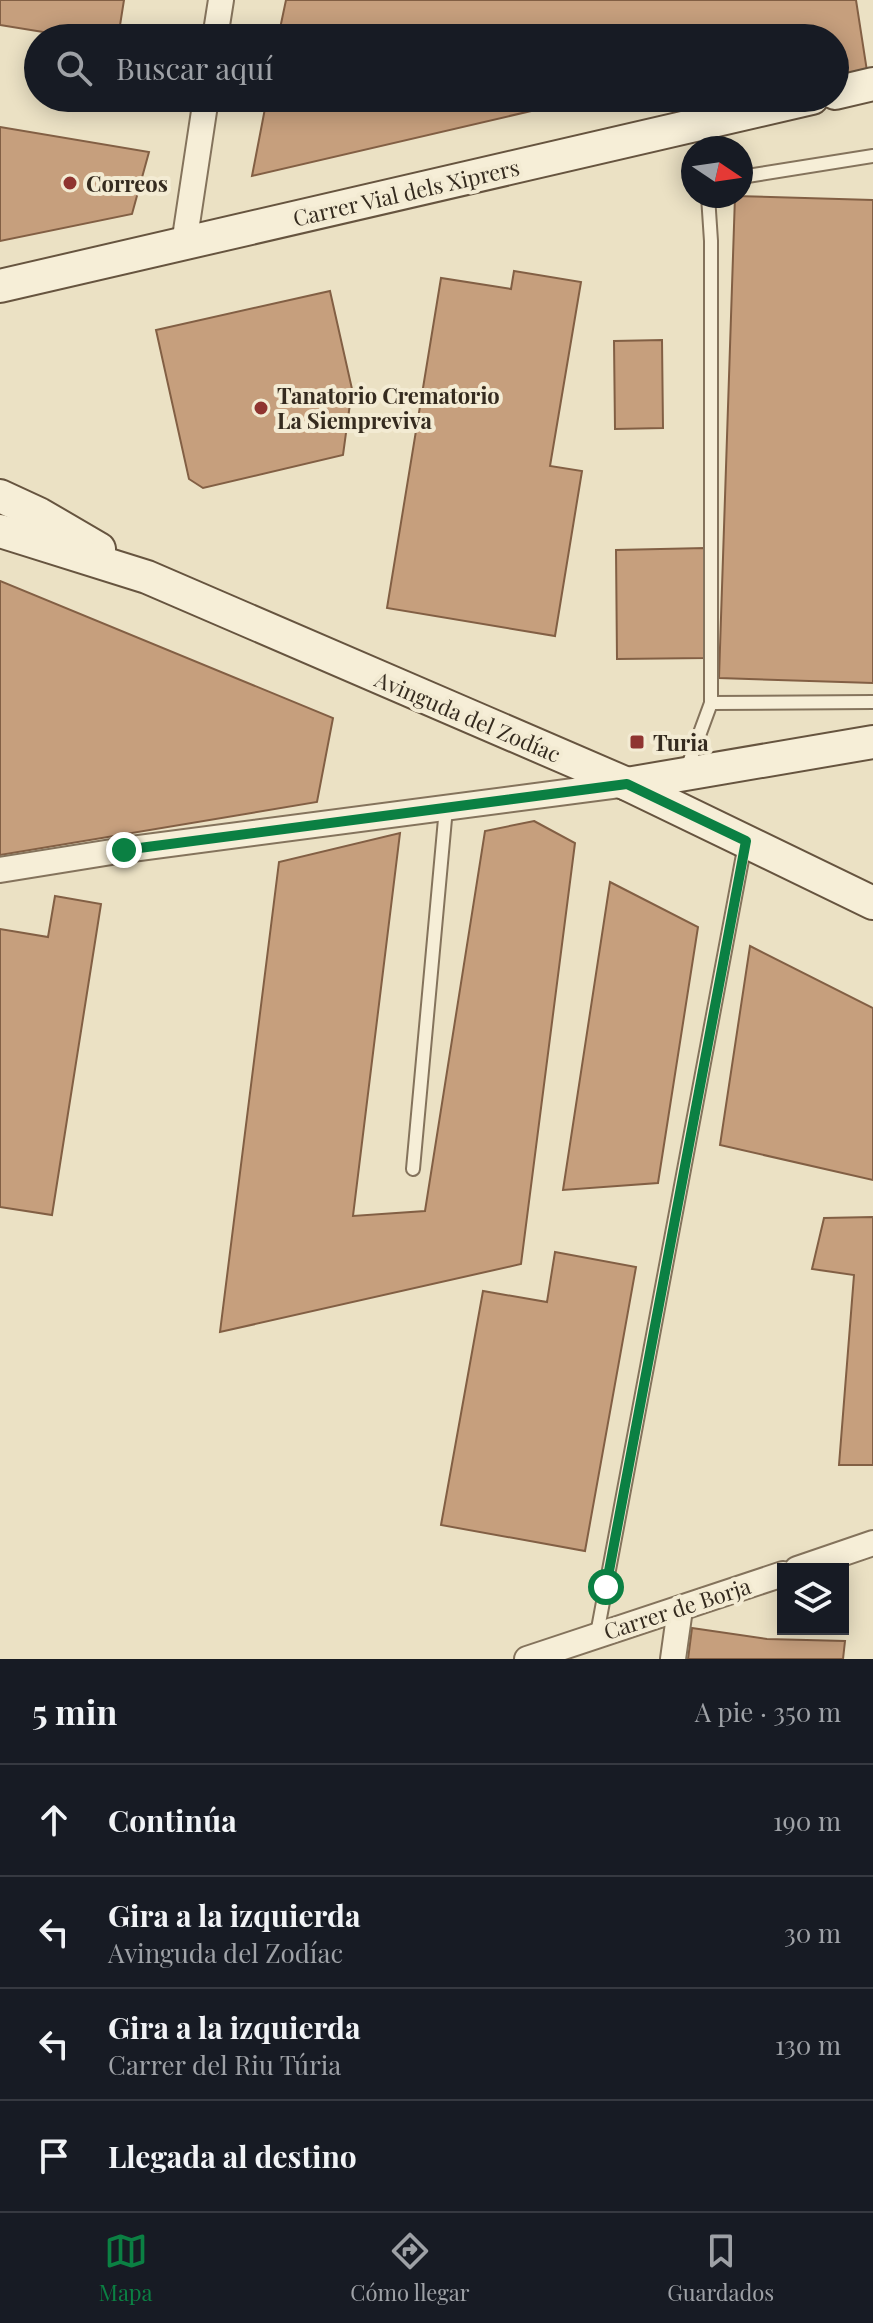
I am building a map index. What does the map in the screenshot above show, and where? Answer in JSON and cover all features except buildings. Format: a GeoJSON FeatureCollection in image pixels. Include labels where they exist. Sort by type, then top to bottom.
{"type":"FeatureCollection","features":[{"type":"Feature","properties":{"kind":"street"},"geometry":{"type":"LineString","coordinates":[[217,24],[221,0]]}},
{"type":"Feature","properties":{"kind":"street"},"geometry":{"type":"LineString","coordinates":[[849,90],[873,84]]}},
{"type":"Feature","properties":{"kind":"street"},"geometry":{"type":"LineString","coordinates":[[184,244],[204,112]]}},
{"type":"Feature","properties":{"kind":"street","name":"Carrer Vial dels Xiprers"},"geometry":{"type":"LineString","coordinates":[[0,286],[184,244],[706,135],[772,112]]}},
{"type":"Feature","properties":{"kind":"street","name":"Avinguda del Zodíac"},"geometry":{"type":"LineString","coordinates":[[0,496],[39,514],[147,577]]}},
{"type":"Feature","properties":{"kind":"street","name":"Avinguda del Zodíac"},"geometry":{"type":"LineString","coordinates":[[0,531],[147,577],[627,784],[873,903]]}},
{"type":"Feature","properties":{"kind":"street"},"geometry":{"type":"LineString","coordinates":[[0,870],[124,850],[627,784],[873,742]]}},
{"type":"Feature","properties":{"kind":"street"},"geometry":{"type":"LineString","coordinates":[[815,1563],[873,1543]]}},
{"type":"Feature","properties":{"kind":"street","name":"Carrer de Borja"},"geometry":{"type":"LineString","coordinates":[[527,1659],[777,1576]]}},
{"type":"Feature","properties":{"kind":"street"},"geometry":{"type":"LineString","coordinates":[[673,1659],[680,1609]]}},
{"type":"Feature","properties":{"kind":"lane"},"geometry":{"type":"LineString","coordinates":[[753,175],[873,156]]}},
{"type":"Feature","properties":{"kind":"lane"},"geometry":{"type":"LineString","coordinates":[[685,775],[711,703],[709,208]]}},
{"type":"Feature","properties":{"kind":"lane"},"geometry":{"type":"LineString","coordinates":[[711,703],[873,702]]}},
{"type":"Feature","properties":{"kind":"lane"},"geometry":{"type":"LineString","coordinates":[[413,1169],[446,808]]}},
{"type":"Feature","properties":{"kind":"lane"},"geometry":{"type":"LineString","coordinates":[[597,1634],[746,841]]}},
{"type":"Feature","properties":{"kind":"place","name":"Correos"},"geometry":{"type":"Point","coordinates":[70,183]}},
{"type":"Feature","properties":{"kind":"place","name":"Tanatorio Crematorio La Siempreviva"},"geometry":{"type":"Point","coordinates":[261,408]}},
{"type":"Feature","properties":{"kind":"place","name":"Turia"},"geometry":{"type":"Point","coordinates":[637,742]}},
{"type":"Feature","properties":{"kind":"route"},"geometry":{"type":"LineString","coordinates":[[124,850],[627,784],[746,841],[606,1587]]}}]}
